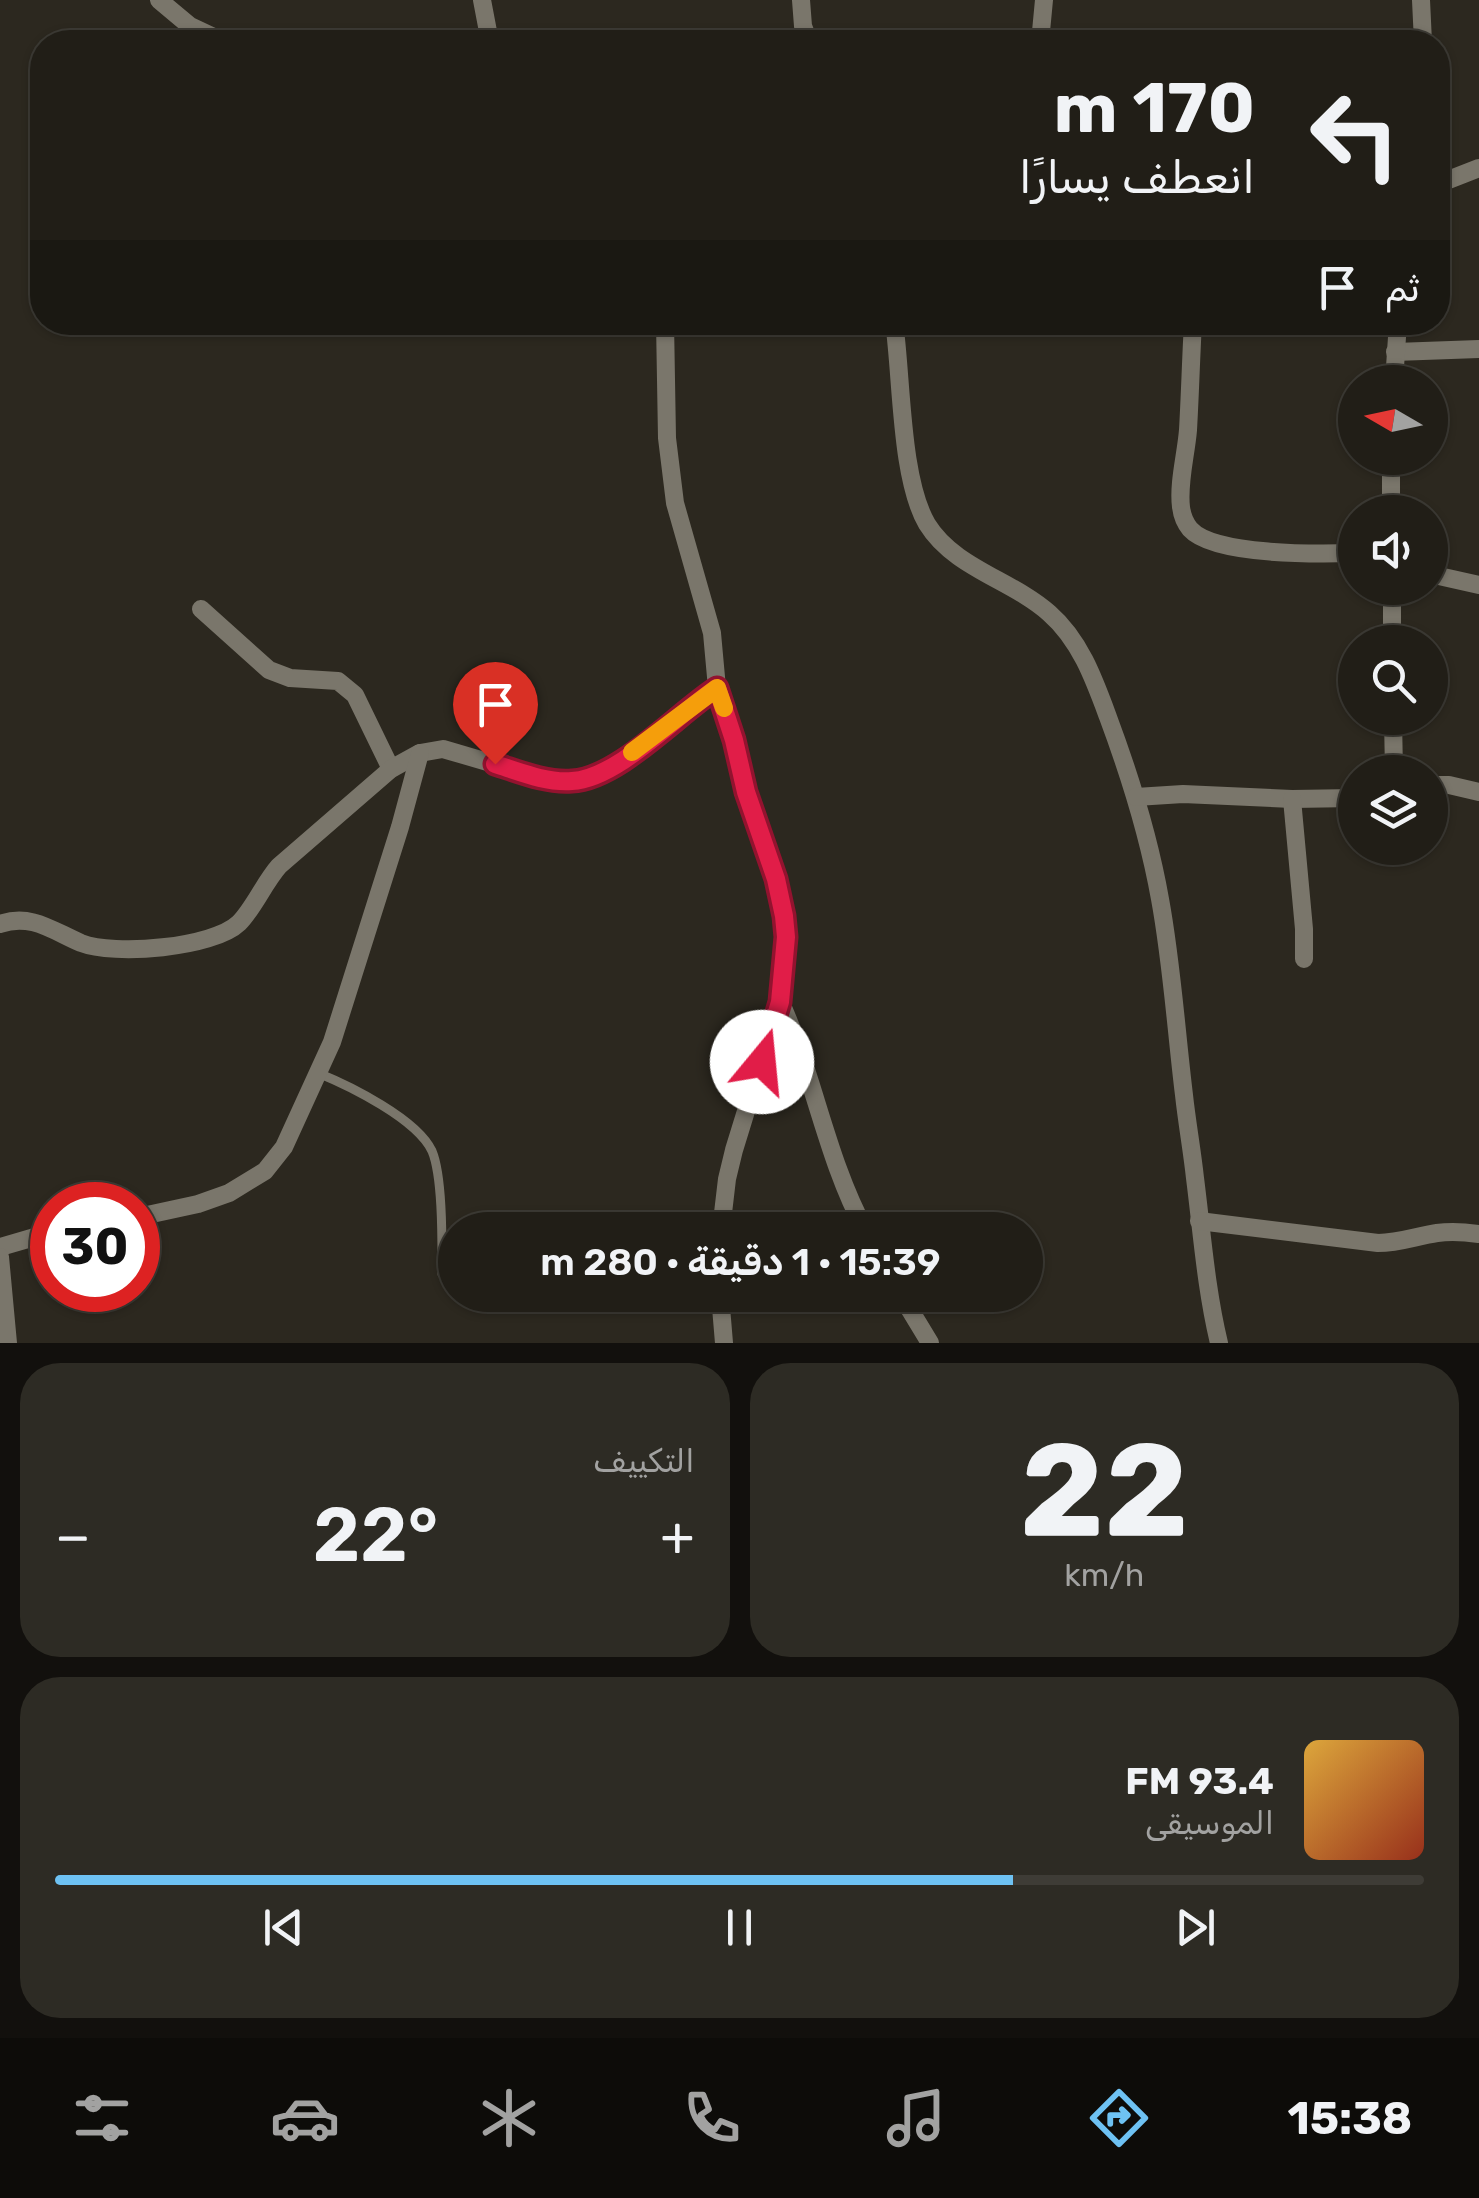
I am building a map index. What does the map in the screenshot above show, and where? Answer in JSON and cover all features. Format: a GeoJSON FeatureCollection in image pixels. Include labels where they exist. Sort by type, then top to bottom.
{"type":"FeatureCollection","features":[{"type":"Feature","properties":{"kind":"street"},"geometry":{"type":"LineString","coordinates":[[158,0],[198,30]]}},
{"type":"Feature","properties":{"kind":"street"},"geometry":{"type":"LineString","coordinates":[[482,0],[488,30]]}},
{"type":"Feature","properties":{"kind":"street"},"geometry":{"type":"LineString","coordinates":[[801,0],[804,30]]}},
{"type":"Feature","properties":{"kind":"street"},"geometry":{"type":"LineString","coordinates":[[1041,30],[1044,0]]}},
{"type":"Feature","properties":{"kind":"street"},"geometry":{"type":"LineString","coordinates":[[1420,0],[1422,30]]}},
{"type":"Feature","properties":{"kind":"street"},"geometry":{"type":"LineString","coordinates":[[1450,179],[1479,168]]}},
{"type":"Feature","properties":{"kind":"street"},"geometry":{"type":"LineString","coordinates":[[665,335],[670,472],[684,540],[712,633],[717,688],[781,899],[786,937],[780,1002],[734,1150],[722,1212]]}},
{"type":"Feature","properties":{"kind":"street"},"geometry":{"type":"LineString","coordinates":[[895,335],[908,456],[918,505],[928,525],[942,542],[983,572],[1047,611],[1074,640],[1103,704],[1136,796],[1161,902],[1199,1221],[1219,1343]]}},
{"type":"Feature","properties":{"kind":"street"},"geometry":{"type":"LineString","coordinates":[[1192,335],[1181,490],[1185,521],[1191,530],[1212,542],[1240,548],[1338,554]]}},
{"type":"Feature","properties":{"kind":"street"},"geometry":{"type":"LineString","coordinates":[[1395,365],[1397,335]]}},
{"type":"Feature","properties":{"kind":"street"},"geometry":{"type":"LineString","coordinates":[[1396,352],[1479,348]]}},
{"type":"Feature","properties":{"kind":"street"},"geometry":{"type":"LineString","coordinates":[[1448,578],[1479,585]]}},
{"type":"Feature","properties":{"kind":"street"},"geometry":{"type":"LineString","coordinates":[[200,610],[280,676],[338,681],[348,688],[391,769]]}},
{"type":"Feature","properties":{"kind":"street"},"geometry":{"type":"LineString","coordinates":[[0,924],[32,921],[84,944],[125,950],[217,936],[242,920],[280,866],[391,769],[420,753],[442,749],[548,780],[580,780],[608,769],[717,688]]}},
{"type":"Feature","properties":{"kind":"street"},"geometry":{"type":"LineString","coordinates":[[160,1213],[211,1200],[238,1188],[265,1170],[284,1147],[332,1042],[420,753]]}},
{"type":"Feature","properties":{"kind":"street"},"geometry":{"type":"LineString","coordinates":[[1448,785],[1479,792]]}},
{"type":"Feature","properties":{"kind":"street"},"geometry":{"type":"LineString","coordinates":[[1136,796],[1338,798]]}},
{"type":"Feature","properties":{"kind":"street"},"geometry":{"type":"LineString","coordinates":[[1292,798],[1304,959]]}},
{"type":"Feature","properties":{"kind":"street"},"geometry":{"type":"LineString","coordinates":[[780,1002],[857,1212]]}},
{"type":"Feature","properties":{"kind":"street"},"geometry":{"type":"LineString","coordinates":[[1199,1221],[1378,1243],[1434,1233],[1479,1234]]}},
{"type":"Feature","properties":{"kind":"street"},"geometry":{"type":"LineString","coordinates":[[0,1247],[30,1238]]}},
{"type":"Feature","properties":{"kind":"street"},"geometry":{"type":"LineString","coordinates":[[0,1257],[8,1343]]}},
{"type":"Feature","properties":{"kind":"street"},"geometry":{"type":"LineString","coordinates":[[721,1312],[724,1343]]}},
{"type":"Feature","properties":{"kind":"street"},"geometry":{"type":"LineString","coordinates":[[911,1312],[930,1343]]}},
{"type":"Feature","properties":{"kind":"lane"},"geometry":{"type":"LineString","coordinates":[[318,1073],[366,1096],[410,1126],[428,1144],[438,1177],[439,1212]]}},
{"type":"Feature","properties":{"kind":"slow traffic"},"geometry":{"type":"LineString","coordinates":[[632,752],[717,688],[724,708]]}},
{"type":"Feature","properties":{"kind":"route"},"geometry":{"type":"LineString","coordinates":[[495,764],[548,780],[571,782],[593,777],[625,758],[717,688],[784,916],[780,1002],[762,1062]]}}]}
